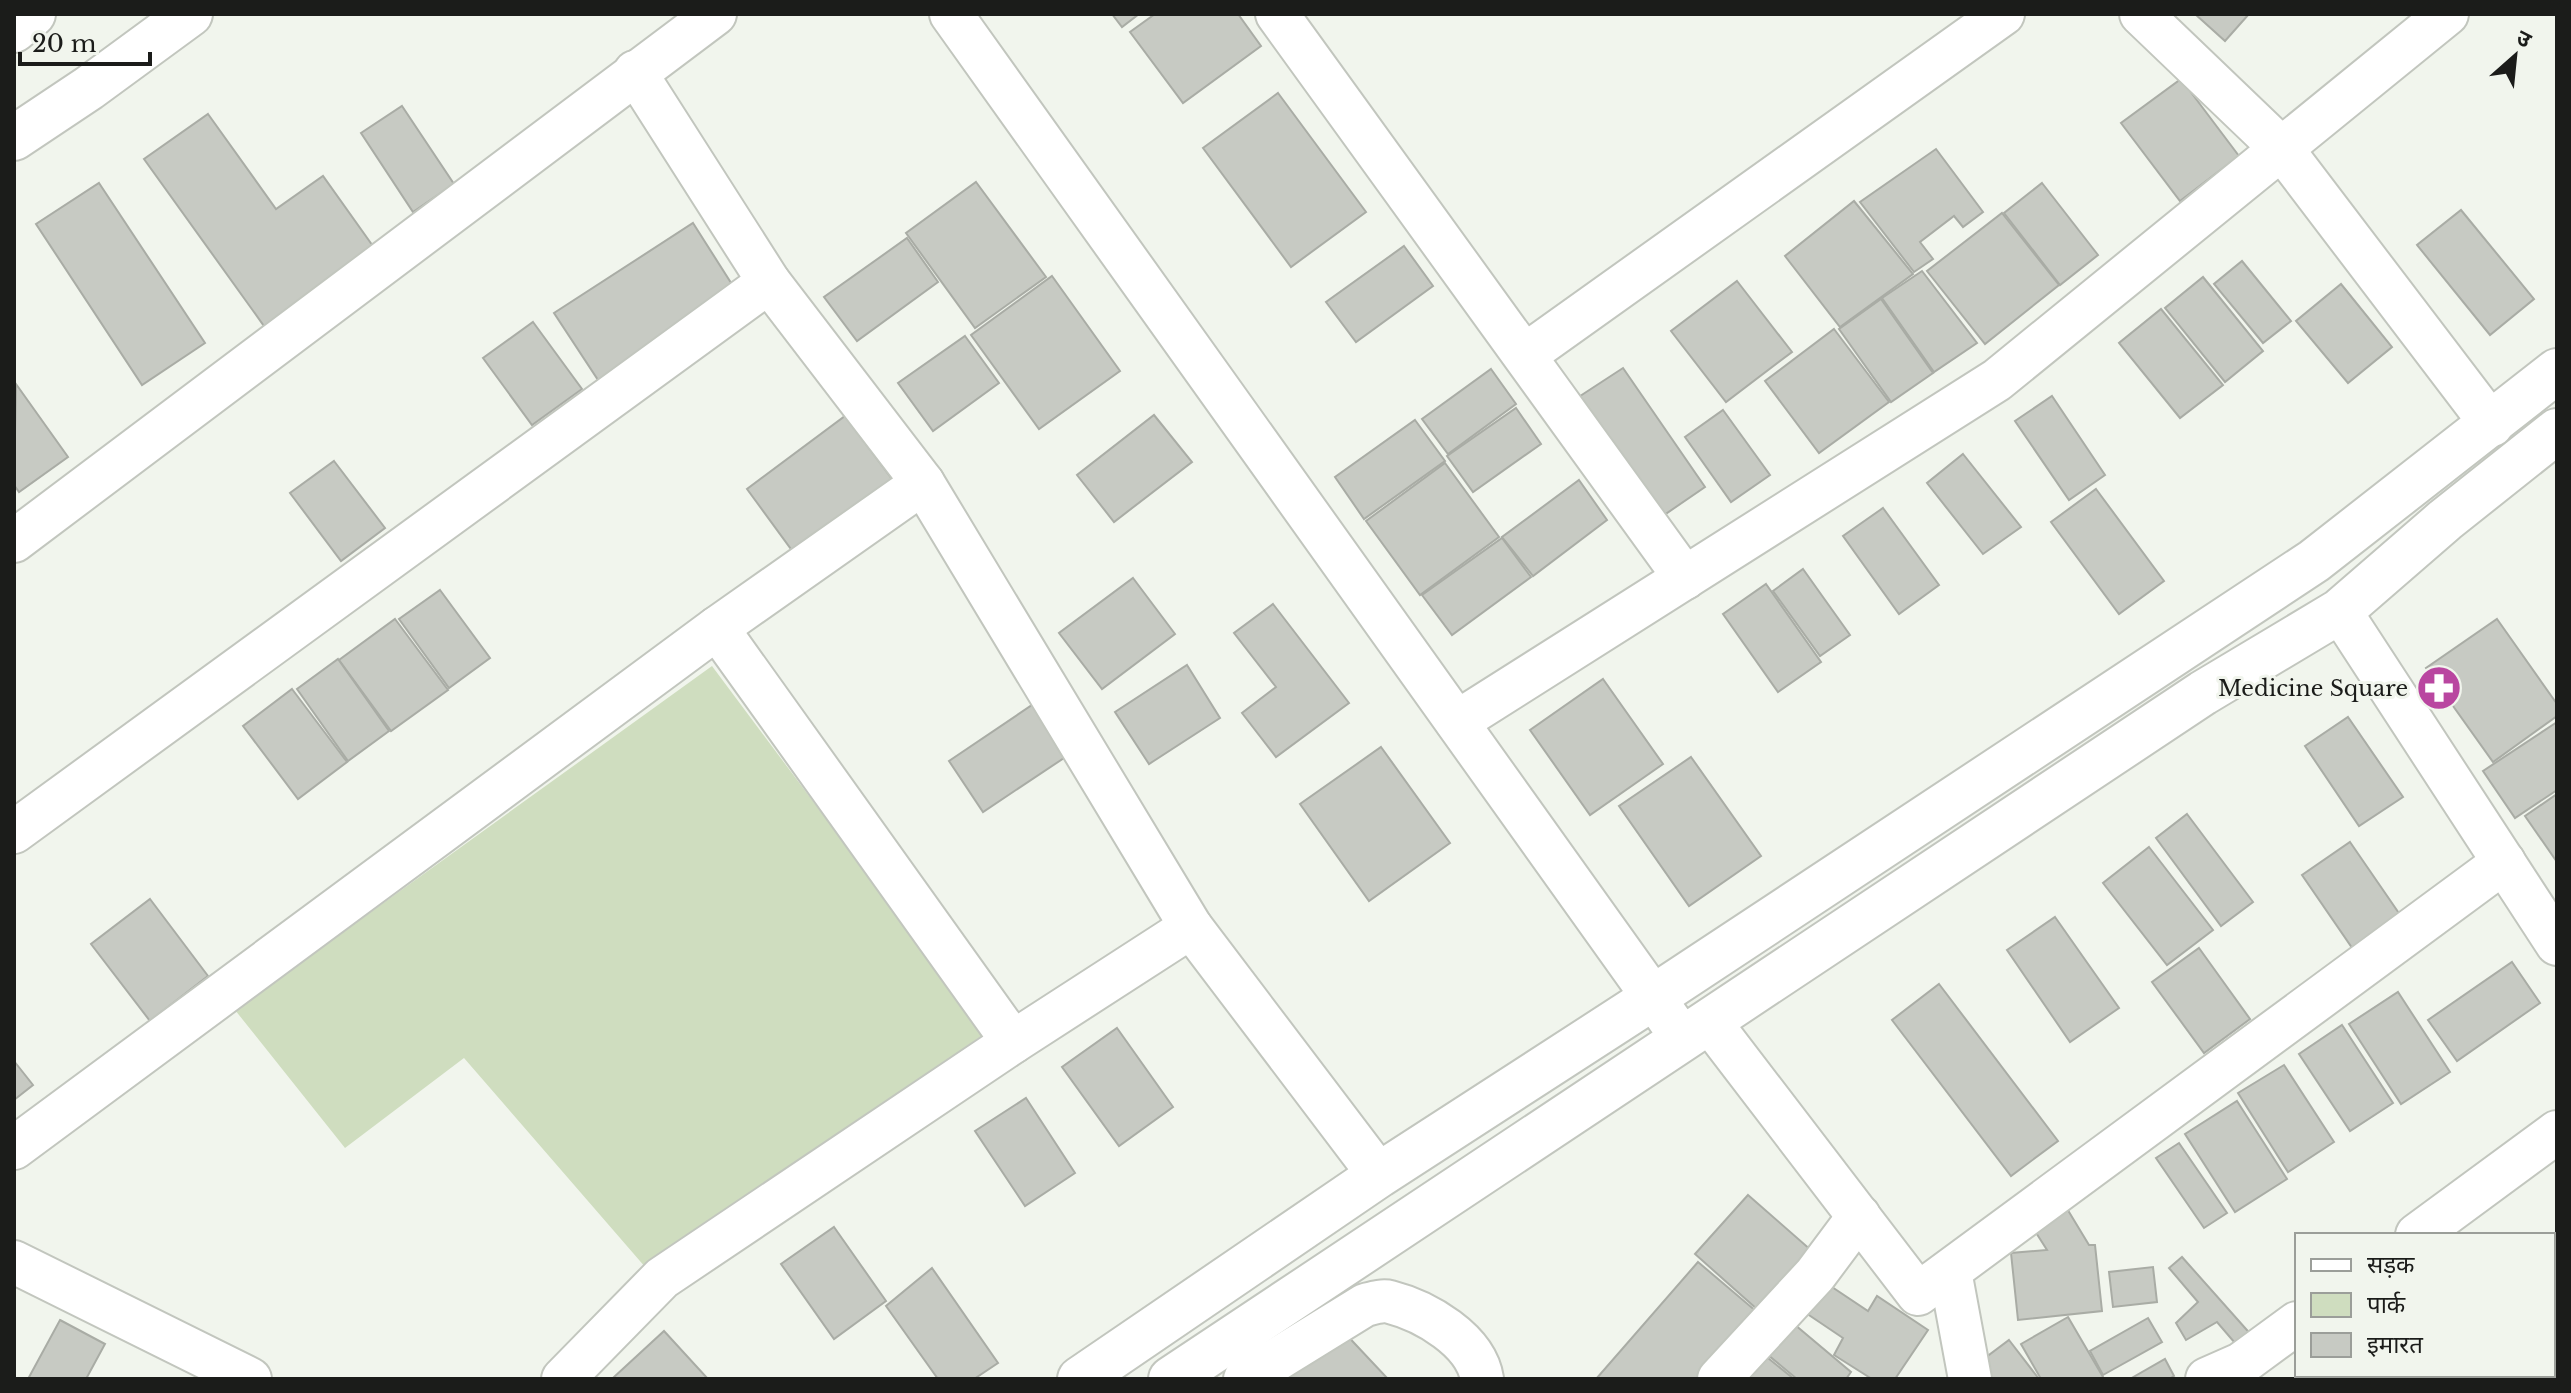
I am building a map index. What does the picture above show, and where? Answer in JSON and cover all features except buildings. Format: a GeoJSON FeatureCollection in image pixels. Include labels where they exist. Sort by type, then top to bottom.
{"type":"FeatureCollection","features":[{"type":"Feature","properties":{"kind":"street"},"geometry":{"type":"LineString","coordinates":[[14,30],[33,14]]}},
{"type":"Feature","properties":{"kind":"street"},"geometry":{"type":"LineString","coordinates":[[14,138],[190,14]]}},
{"type":"Feature","properties":{"kind":"street"},"geometry":{"type":"LineString","coordinates":[[14,541],[715,14]]}},
{"type":"Feature","properties":{"kind":"street"},"geometry":{"type":"LineString","coordinates":[[951,14],[1654,997],[1696,1030],[1859,1216],[1918,1294],[2504,862]]}},
{"type":"Feature","properties":{"kind":"street"},"geometry":{"type":"LineString","coordinates":[[1277,14],[1685,578]]}},
{"type":"Feature","properties":{"kind":"street"},"geometry":{"type":"LineString","coordinates":[[1525,355],[2003,14]]}},
{"type":"Feature","properties":{"kind":"street"},"geometry":{"type":"LineString","coordinates":[[2141,14],[2282,149],[2492,425]]}},
{"type":"Feature","properties":{"kind":"street"},"geometry":{"type":"LineString","coordinates":[[1457,722],[1997,380],[2447,14]]}},
{"type":"Feature","properties":{"kind":"street"},"geometry":{"type":"LineString","coordinates":[[635,72],[769,282],[923,483],[1191,927],[1379,1175]]}},
{"type":"Feature","properties":{"kind":"street"},"geometry":{"type":"LineString","coordinates":[[14,832],[769,282]]}},
{"type":"Feature","properties":{"kind":"street"},"geometry":{"type":"LineString","coordinates":[[1080,1379],[1379,1175],[2314,561],[2492,425],[2557,371]]}},
{"type":"Feature","properties":{"kind":"street"},"geometry":{"type":"LineString","coordinates":[[1236,1368],[1696,1030],[2203,693],[2340,611],[2445,520],[2557,431]]}},
{"type":"Feature","properties":{"kind":"street"},"geometry":{"type":"LineString","coordinates":[[14,1148],[717,628],[923,483]]}},
{"type":"Feature","properties":{"kind":"street"},"geometry":{"type":"LineString","coordinates":[[2340,611],[2557,944]]}},
{"type":"Feature","properties":{"kind":"street"},"geometry":{"type":"LineString","coordinates":[[717,628],[1013,1042]]}},
{"type":"Feature","properties":{"kind":"street"},"geometry":{"type":"LineString","coordinates":[[563,1379],[662,1278],[1013,1042],[1191,927]]}},
{"type":"Feature","properties":{"kind":"street"},"geometry":{"type":"LineString","coordinates":[[2420,1233],[2557,1132]]}},
{"type":"Feature","properties":{"kind":"street"},"geometry":{"type":"LineString","coordinates":[[1719,1379],[1815,1275],[1859,1216]]}},
{"type":"Feature","properties":{"kind":"street"},"geometry":{"type":"LineString","coordinates":[[14,1262],[250,1379]]}},
{"type":"Feature","properties":{"kind":"street"},"geometry":{"type":"LineString","coordinates":[[1950,1271],[1970,1379]]}},
{"type":"Feature","properties":{"kind":"street"},"geometry":{"type":"LineString","coordinates":[[1171,1379],[1236,1368],[1365,1305],[1387,1301],[1426,1315],[1452,1331],[1481,1369],[1482,1379]]}},
{"type":"Feature","properties":{"kind":"street"},"geometry":{"type":"LineString","coordinates":[[2207,1379],[2241,1364],[2295,1324]]}},
{"type":"Feature","properties":{"kind":"green space"},"geometry":{"type":"Polygon","coordinates":[[[712,666],[986,1033],[646,1268],[464,1058],[345,1148],[235,1010],[712,666]]]}},
{"type":"Feature","properties":{"kind":"place","name":"Medicine Square"},"geometry":{"type":"Point","coordinates":[2439,688]}}]}
